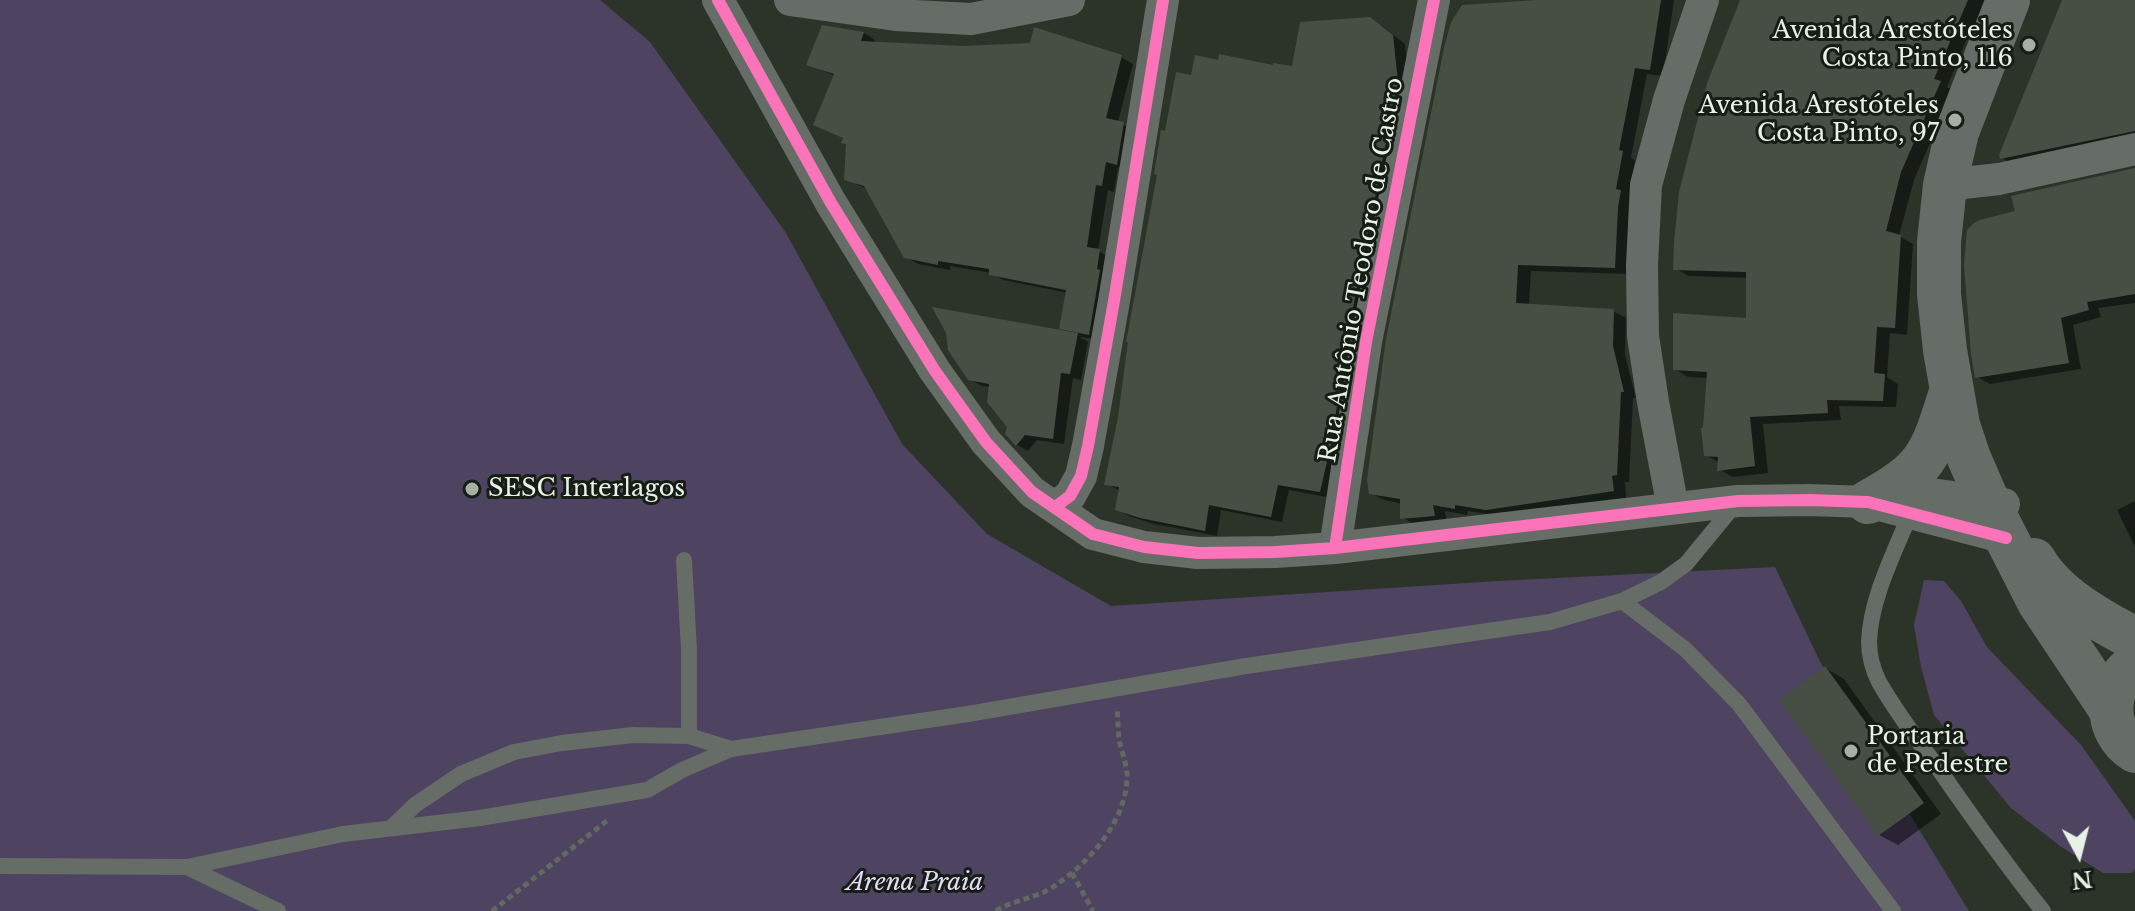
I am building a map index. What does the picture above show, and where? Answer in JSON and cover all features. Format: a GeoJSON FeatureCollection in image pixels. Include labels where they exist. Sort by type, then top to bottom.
{"type":"FeatureCollection","features":[{"type":"Feature","properties":{"kind":"main road"},"geometry":{"type":"LineString","coordinates":[[2008,0],[1957,132],[1963,243],[1962,295],[1970,390],[2000,515],[2058,589],[2135,639]]}},
{"type":"Feature","properties":{"kind":"main road"},"geometry":{"type":"LineString","coordinates":[[2036,0],[1958,184],[1939,242],[1939,294],[1951,392],[1969,458],[2000,515],[2039,602],[2128,741]]}},
{"type":"Feature","properties":{"kind":"main road"},"geometry":{"type":"LineString","coordinates":[[1868,502],[1907,479],[1925,461],[1936,441],[1951,392]]}},
{"type":"Feature","properties":{"kind":"main road"},"geometry":{"type":"LineString","coordinates":[[2128,741],[2112,696],[2117,683],[2135,664]]}},
{"type":"Feature","properties":{"kind":"street"},"geometry":{"type":"LineString","coordinates":[[718,0],[831,203],[935,371],[986,442],[1032,492],[1093,534],[1144,547],[1198,553],[1275,552],[1335,548],[1738,501],[1868,502],[1924,493],[2000,515]]}},
{"type":"Feature","properties":{"kind":"street"},"geometry":{"type":"LineString","coordinates":[[790,0],[896,15],[971,19],[1069,0]]}},
{"type":"Feature","properties":{"kind":"street"},"geometry":{"type":"LineString","coordinates":[[1055,507],[1070,496],[1081,476],[1088,446],[1163,0]]}},
{"type":"Feature","properties":{"kind":"street","name":"Rua Antônio Teodoro de Castro"},"geometry":{"type":"LineString","coordinates":[[1335,548],[1366,342],[1434,0]]}},
{"type":"Feature","properties":{"kind":"street"},"geometry":{"type":"LineString","coordinates":[[1673,508],[1643,336],[1645,198],[1669,100],[1703,0]]}},
{"type":"Feature","properties":{"kind":"street"},"geometry":{"type":"LineString","coordinates":[[1958,184],[1999,179],[2135,149]]}},
{"type":"Feature","properties":{"kind":"street"},"geometry":{"type":"LineString","coordinates":[[1868,502],[1910,514],[2000,515]]}},
{"type":"Feature","properties":{"kind":"lane"},"geometry":{"type":"LineString","coordinates":[[0,866],[187,867],[343,834],[480,818],[647,790],[682,770],[731,749],[968,714],[1246,666],[1550,622],[1622,601],[1661,582],[1686,564],[1738,501]]}},
{"type":"Feature","properties":{"kind":"lane"},"geometry":{"type":"LineString","coordinates":[[1910,514],[1872,615],[1869,643],[1871,663],[1879,682],[1928,754],[2003,861],[2043,911]]}},
{"type":"Feature","properties":{"kind":"lane"},"geometry":{"type":"LineString","coordinates":[[684,560],[689,650],[689,736]]}},
{"type":"Feature","properties":{"kind":"lane"},"geometry":{"type":"LineString","coordinates":[[1622,601],[1685,649],[1739,704],[1893,911]]}},
{"type":"Feature","properties":{"kind":"lane"},"geometry":{"type":"LineString","coordinates":[[392,827],[415,805],[461,774],[514,752],[633,735],[689,736],[731,749]]}},
{"type":"Feature","properties":{"kind":"lane"},"geometry":{"type":"LineString","coordinates":[[187,867],[278,911]]}},
{"type":"Feature","properties":{"kind":"path"},"geometry":{"type":"LineString","coordinates":[[996,911],[1052,888],[1072,873],[1111,827],[1123,805],[1127,774],[1119,738],[1116,687]]}},
{"type":"Feature","properties":{"kind":"path"},"geometry":{"type":"LineString","coordinates":[[492,911],[647,790]]}},
{"type":"Feature","properties":{"kind":"path"},"geometry":{"type":"LineString","coordinates":[[1072,873],[1093,911]]}},
{"type":"Feature","properties":{"kind":"green space","name":"SESC Interlagos"},"geometry":{"type":"Polygon","coordinates":[[[0,0],[600,0],[650,42],[786,233],[902,444],[987,534],[1111,606],[1775,567],[1834,691],[1969,911],[0,911],[0,0]]]}},
{"type":"Feature","properties":{"kind":"green space"},"geometry":{"type":"Polygon","coordinates":[[[1924,580],[1944,581],[1961,601],[1987,647],[2081,745],[2135,821],[2135,869],[2132,873],[2103,873],[2060,846],[2011,808],[1934,715],[1914,625],[1924,580]]]}},
{"type":"Feature","properties":{"kind":"building"},"geometry":{"type":"Polygon","coordinates":[[[1537,0],[1661,0],[1650,70],[1635,68],[1619,150],[1623,151],[1616,189],[1621,190],[1615,268],[1518,265],[1516,303],[1614,309],[1613,346],[1624,392],[1621,392],[1617,475],[1612,476],[1614,491],[1486,510],[1433,505],[1435,516],[1400,519],[1400,499],[1369,494],[1367,480],[1386,339],[1444,48],[1451,22],[1462,5],[1537,0]]]}},
{"type":"Feature","properties":{"kind":"building"},"geometry":{"type":"Polygon","coordinates":[[[1740,0],[1968,0],[1934,79],[1941,81],[1901,172],[1886,231],[1901,235],[1895,328],[1877,327],[1874,373],[1885,374],[1883,401],[1827,400],[1828,413],[1750,417],[1755,466],[1717,471],[1718,457],[1704,456],[1701,428],[1707,372],[1673,370],[1673,313],[1746,318],[1746,272],[1673,270],[1674,243],[1679,192],[1707,83],[1740,0]]]}},
{"type":"Feature","properties":{"kind":"building"},"geometry":{"type":"Polygon","coordinates":[[[2062,0],[2135,0],[2135,131],[2000,159],[1999,155],[2062,0]]]}},
{"type":"Feature","properties":{"kind":"building"},"geometry":{"type":"Polygon","coordinates":[[[1370,17],[1393,35],[1398,82],[1320,492],[1278,485],[1271,517],[1209,505],[1205,531],[1115,510],[1119,487],[1104,485],[1118,417],[1126,342],[1157,175],[1154,174],[1161,130],[1165,131],[1176,72],[1191,75],[1195,55],[1218,60],[1219,54],[1292,66],[1300,22],[1370,17]]]}},
{"type":"Feature","properties":{"kind":"building"},"geometry":{"type":"Polygon","coordinates":[[[822,25],[864,32],[861,41],[963,46],[1030,43],[1034,27],[1122,55],[1106,118],[1124,122],[1117,165],[1106,162],[1102,186],[1096,185],[1087,247],[1100,249],[1097,269],[1100,270],[1089,335],[1059,329],[1066,290],[989,275],[989,269],[938,261],[938,265],[904,258],[864,186],[844,180],[846,144],[841,143],[843,138],[813,125],[834,74],[806,65],[822,25]]]}},
{"type":"Feature","properties":{"kind":"building"},"geometry":{"type":"Polygon","coordinates":[[[2135,168],[2135,294],[2087,302],[2089,310],[2061,318],[2069,363],[1975,378],[1964,265],[1967,230],[1980,220],[2015,211],[2011,196],[2135,168]]]}},
{"type":"Feature","properties":{"kind":"building"},"geometry":{"type":"Polygon","coordinates":[[[932,307],[1078,333],[1070,374],[1061,373],[1053,439],[1025,435],[1016,446],[1005,434],[1007,427],[987,402],[989,384],[968,380],[948,350],[946,333],[932,307]]]}},
{"type":"Feature","properties":{"kind":"building","name":"Portaria de Pedestre"},"geometry":{"type":"Polygon","coordinates":[[[1825,666],[1924,803],[1878,836],[1779,700],[1825,666]]]}},
{"type":"Feature","properties":{"kind":"cycle path"},"geometry":{"type":"LineString","coordinates":[[718,0],[831,203],[935,371],[986,442],[1032,492],[1093,534],[1144,547],[1198,553],[1275,552],[1335,548],[1738,501],[1809,500],[1868,502],[2006,538]]}},
{"type":"Feature","properties":{"kind":"cycle path"},"geometry":{"type":"LineString","coordinates":[[1055,507],[1070,496],[1081,476],[1088,446],[1163,0]]}},
{"type":"Feature","properties":{"kind":"cycle path"},"geometry":{"type":"LineString","coordinates":[[1335,548],[1366,342],[1434,0]]}},
{"type":"Feature","properties":{"kind":"place","name":"Avenida Arestóteles Costa Pinto, 116"},"geometry":{"type":"Point","coordinates":[2029,45]}},
{"type":"Feature","properties":{"kind":"place","name":"Avenida Arestóteles Costa Pinto, 97"},"geometry":{"type":"Point","coordinates":[1955,120]}},
{"type":"Feature","properties":{"kind":"place","name":"SESC Interlagos"},"geometry":{"type":"Point","coordinates":[472,489]}},
{"type":"Feature","properties":{"kind":"place","name":"Portaria de Pedestre"},"geometry":{"type":"Point","coordinates":[1851,751]}},
{"type":"Feature","properties":{"kind":"park label","name":"Arena Praia"},"geometry":{"type":"Point","coordinates":[915,883]}}]}
